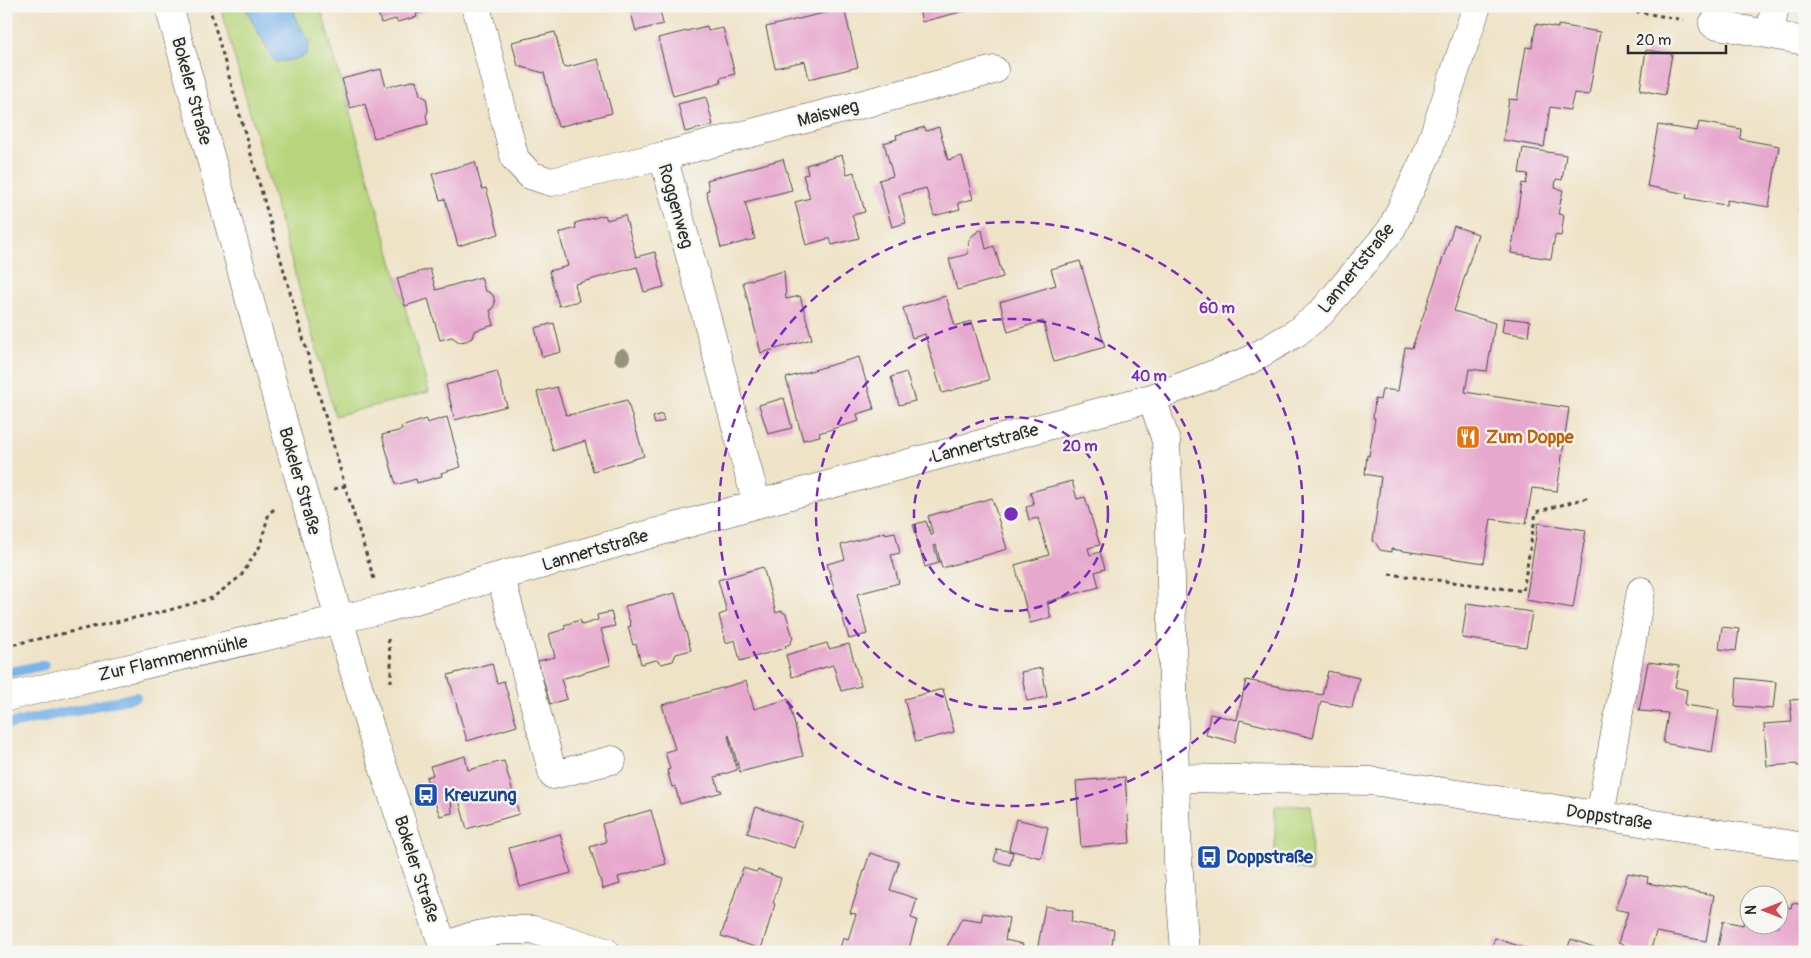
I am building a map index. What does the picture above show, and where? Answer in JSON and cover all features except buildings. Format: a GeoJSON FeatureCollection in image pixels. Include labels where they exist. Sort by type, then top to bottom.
{"type":"FeatureCollection","features":[{"type":"Feature","properties":{"kind":"street","name":"Bokeler Straße"},"geometry":{"type":"LineString","coordinates":[[169,6],[371,731],[444,949]]}},
{"type":"Feature","properties":{"kind":"street","name":"Roggenweg"},"geometry":{"type":"LineString","coordinates":[[476,6],[515,159],[530,175],[551,182],[663,156],[757,504]]}},
{"type":"Feature","properties":{"kind":"street","name":"Lannertstraße"},"geometry":{"type":"LineString","coordinates":[[340,619],[501,577],[757,504],[1152,398],[1248,361],[1296,332],[1321,313],[1391,230],[1428,152],[1477,6]]}},
{"type":"Feature","properties":{"kind":"street"},"geometry":{"type":"LineString","coordinates":[[1770,34],[1775,6]]}},
{"type":"Feature","properties":{"kind":"street"},"geometry":{"type":"LineString","coordinates":[[1713,24],[1805,41]]}},
{"type":"Feature","properties":{"kind":"street","name":"Maisweg"},"geometry":{"type":"LineString","coordinates":[[663,156],[994,70]]}},
{"type":"Feature","properties":{"kind":"street"},"geometry":{"type":"LineString","coordinates":[[1152,398],[1166,441],[1170,532],[1174,778],[1185,952]]}},
{"type":"Feature","properties":{"kind":"street"},"geometry":{"type":"LineString","coordinates":[[501,577],[553,775],[612,760]]}},
{"type":"Feature","properties":{"kind":"street"},"geometry":{"type":"LineString","coordinates":[[1600,816],[1641,591]]}},
{"type":"Feature","properties":{"kind":"street","name":"Zur Flammenmühle"},"geometry":{"type":"LineString","coordinates":[[6,697],[340,619]]}},
{"type":"Feature","properties":{"kind":"street","name":"Doppstraße"},"geometry":{"type":"LineString","coordinates":[[1174,778],[1372,781],[1799,846],[1805,845]]}},
{"type":"Feature","properties":{"kind":"street"},"geometry":{"type":"LineString","coordinates":[[444,949],[469,938],[502,930],[534,930],[606,952]]}},
{"type":"Feature","properties":{"kind":"path"},"geometry":{"type":"LineString","coordinates":[[210,6],[346,486],[383,609]]}},
{"type":"Feature","properties":{"kind":"path"},"geometry":{"type":"LineString","coordinates":[[1604,6],[1713,24]]}},
{"type":"Feature","properties":{"kind":"path"},"geometry":{"type":"LineString","coordinates":[[6,646],[166,611],[212,598],[242,576],[260,546],[268,513],[282,504],[346,486]]}},
{"type":"Feature","properties":{"kind":"path"},"geometry":{"type":"LineString","coordinates":[[1389,574],[1523,591],[1536,512],[1590,497]]}},
{"type":"Feature","properties":{"kind":"green space"},"geometry":{"type":"Polygon","coordinates":[[[220,6],[320,6],[429,392],[335,416],[220,6]]]}},
{"type":"Feature","properties":{"kind":"green space"},"geometry":{"type":"Polygon","coordinates":[[[1311,805],[1312,873],[1275,860],[1275,806],[1311,805]]]}},
{"type":"Feature","properties":{"kind":"water"},"geometry":{"type":"Polygon","coordinates":[[[244,6],[293,6],[295,17],[309,42],[306,55],[293,60],[275,62],[244,6]]]}},
{"type":"Feature","properties":{"kind":"waterway"},"geometry":{"type":"LineString","coordinates":[[6,673],[44,665]]}},
{"type":"Feature","properties":{"kind":"waterway"},"geometry":{"type":"LineString","coordinates":[[6,725],[136,697]]}},
{"type":"Feature","properties":{"kind":"place","name":"Zum Doppe"},"geometry":{"type":"Point","coordinates":[1468,437]}},
{"type":"Feature","properties":{"kind":"place","name":"Kreuzung"},"geometry":{"type":"Point","coordinates":[426,795]}},
{"type":"Feature","properties":{"kind":"place","name":"Doppstraße"},"geometry":{"type":"Point","coordinates":[1209,857]}}]}
